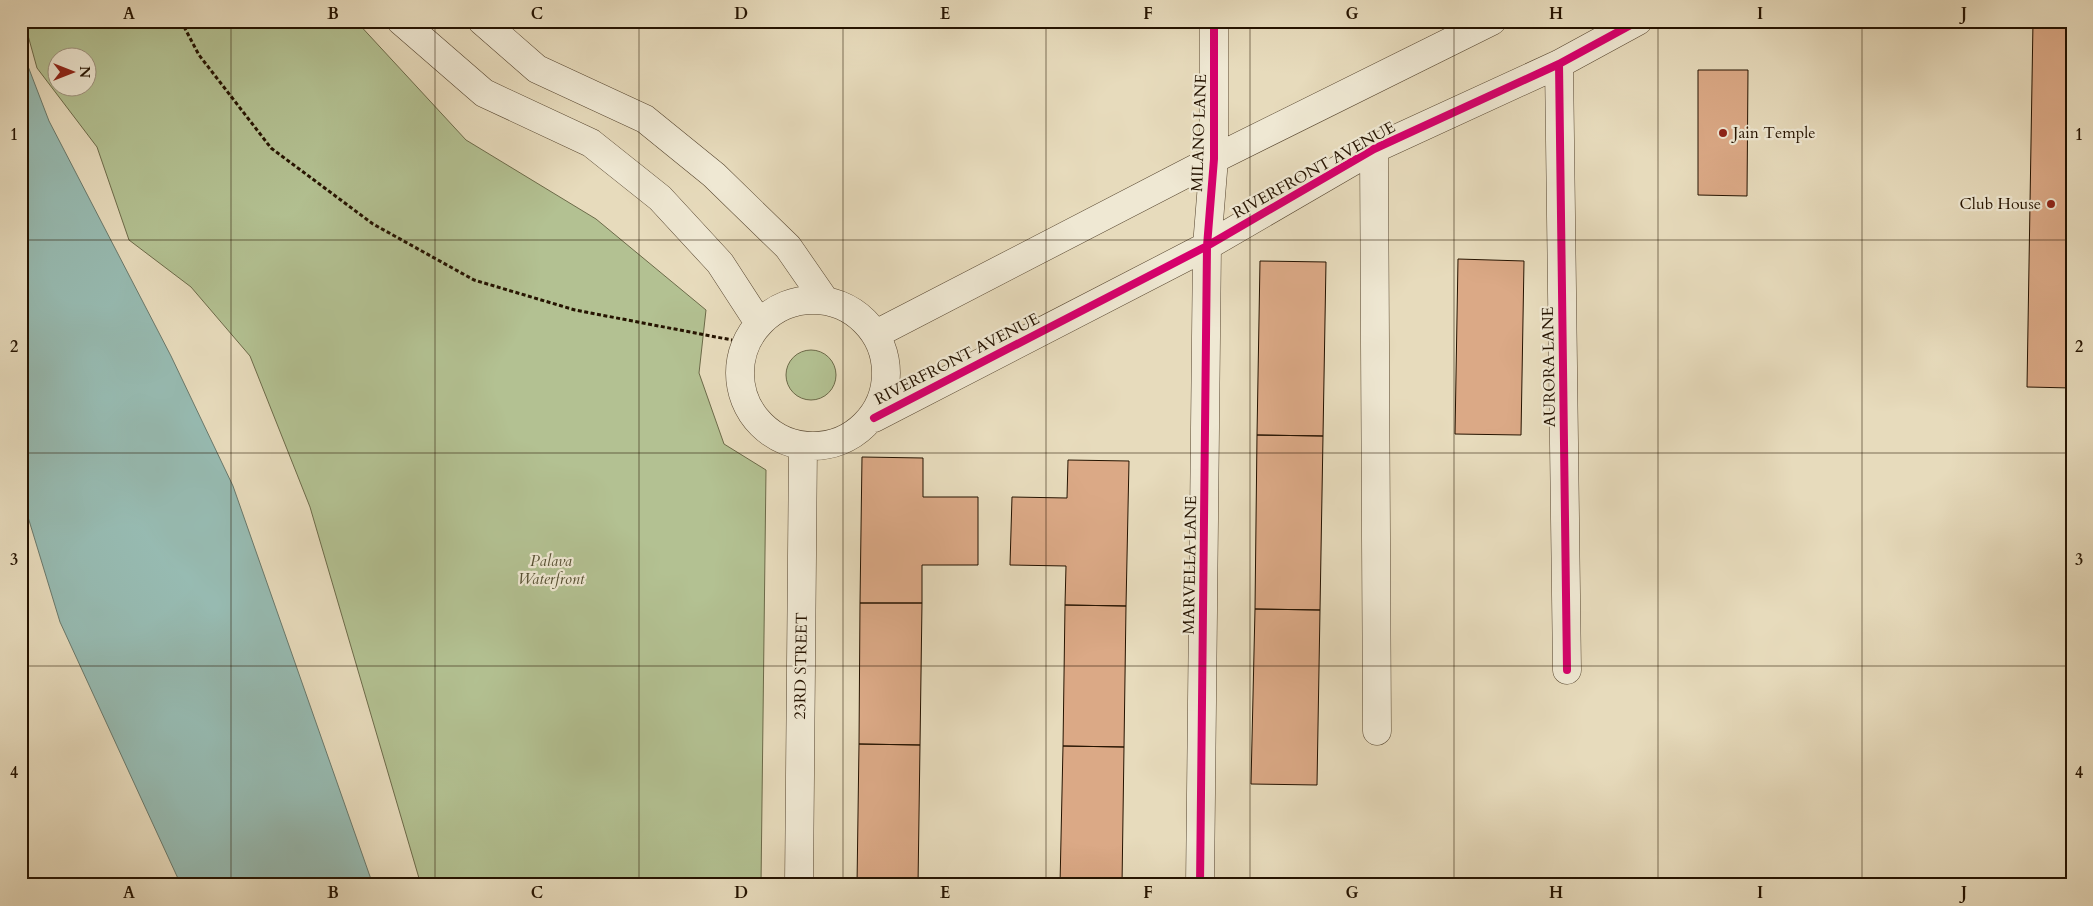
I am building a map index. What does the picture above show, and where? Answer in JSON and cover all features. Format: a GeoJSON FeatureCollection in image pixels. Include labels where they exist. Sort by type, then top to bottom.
{"type":"FeatureCollection","features":[{"type":"Feature","properties":{"kind":"street"},"geometry":{"type":"LineString","coordinates":[[401,21],[484,93],[591,143],[660,198],[720,263],[752,332]]}},
{"type":"Feature","properties":{"kind":"street"},"geometry":{"type":"LineString","coordinates":[[482,21],[537,69],[645,119],[714,175],[788,247],[824,300]]}},
{"type":"Feature","properties":{"kind":"street","name":"MILANO LANE"},"geometry":{"type":"LineString","coordinates":[[1206,246],[1214,159],[1214,21]]}},
{"type":"Feature","properties":{"kind":"street"},"geometry":{"type":"LineString","coordinates":[[876,334],[1214,159],[1492,21]]}},
{"type":"Feature","properties":{"kind":"street","name":"RIVERFRONT AVENUE"},"geometry":{"type":"LineString","coordinates":[[874,418],[1206,246],[1374,149],[1559,64],[1638,21]]}},
{"type":"Feature","properties":{"kind":"street","name":"AURORA LANE"},"geometry":{"type":"LineString","coordinates":[[1559,64],[1567,670]]}},
{"type":"Feature","properties":{"kind":"street"},"geometry":{"type":"LineString","coordinates":[[1374,149],[1376,731]]}},
{"type":"Feature","properties":{"kind":"street","name":"MARVELLA LANE"},"geometry":{"type":"LineString","coordinates":[[1200,885],[1206,246]]}},
{"type":"Feature","properties":{"kind":"street"},"geometry":{"type":"LineString","coordinates":[[799,300],[824,300],[848,308],[876,334],[886,371],[883,396],[874,418],[852,435],[829,445],[804,446],[782,440],[762,427],[748,409],[740,387],[739,364],[752,332],[776,309],[799,300]]}},
{"type":"Feature","properties":{"kind":"street","name":"23RD STREET"},"geometry":{"type":"LineString","coordinates":[[799,885],[804,446]]}},
{"type":"Feature","properties":{"kind":"path"},"geometry":{"type":"LineString","coordinates":[[181,21],[199,55],[271,148],[373,224],[474,280],[575,310],[752,332]]}},
{"type":"Feature","properties":{"kind":"green space","name":"Palava Waterfront"},"geometry":{"type":"Polygon","coordinates":[[[24,21],[356,21],[466,140],[596,219],[706,310],[699,373],[724,444],[766,470],[761,885],[421,885],[310,507],[250,356],[191,287],[129,240],[97,147],[60,98],[98,98],[98,48],[48,48],[48,82],[37,68],[24,21]]]}},
{"type":"Feature","properties":{"kind":"green space"},"geometry":{"type":"Polygon","coordinates":[[[816,350],[829,357],[835,365],[835,385],[829,393],[821,399],[806,400],[793,393],[787,385],[786,370],[793,357],[801,351],[816,350]]]}},
{"type":"Feature","properties":{"kind":"water"},"geometry":{"type":"Polygon","coordinates":[[[21,48],[49,121],[171,356],[233,486],[373,885],[181,885],[60,622],[21,494],[21,48]]]}},
{"type":"Feature","properties":{"kind":"building","name":"Club House"},"geometry":{"type":"Polygon","coordinates":[[[2033,21],[2072,21],[2072,388],[2027,387],[2033,21]]]}},
{"type":"Feature","properties":{"kind":"building","name":"Jain Temple"},"geometry":{"type":"Polygon","coordinates":[[[1698,70],[1748,70],[1747,196],[1698,195],[1698,70]]]}},
{"type":"Feature","properties":{"kind":"building"},"geometry":{"type":"Polygon","coordinates":[[[1458,259],[1524,261],[1521,435],[1455,434],[1458,259]]]}},
{"type":"Feature","properties":{"kind":"building"},"geometry":{"type":"Polygon","coordinates":[[[1260,261],[1326,262],[1323,436],[1257,435],[1260,261]]]}},
{"type":"Feature","properties":{"kind":"building"},"geometry":{"type":"Polygon","coordinates":[[[1257,435],[1323,436],[1320,610],[1255,609],[1257,435]]]}},
{"type":"Feature","properties":{"kind":"building"},"geometry":{"type":"Polygon","coordinates":[[[862,457],[923,458],[923,497],[978,497],[978,565],[922,565],[922,603],[860,603],[862,457]]]}},
{"type":"Feature","properties":{"kind":"building"},"geometry":{"type":"Polygon","coordinates":[[[1068,460],[1129,461],[1126,606],[1065,605],[1066,566],[1010,565],[1012,497],[1067,498],[1068,460]]]}},
{"type":"Feature","properties":{"kind":"building"},"geometry":{"type":"Polygon","coordinates":[[[860,603],[922,603],[920,745],[859,744],[860,603]]]}},
{"type":"Feature","properties":{"kind":"building"},"geometry":{"type":"Polygon","coordinates":[[[1065,605],[1126,606],[1124,747],[1063,746],[1065,605]]]}},
{"type":"Feature","properties":{"kind":"building"},"geometry":{"type":"Polygon","coordinates":[[[1255,609],[1320,610],[1317,785],[1251,784],[1255,609]]]}},
{"type":"Feature","properties":{"kind":"building"},"geometry":{"type":"Polygon","coordinates":[[[859,744],[920,745],[918,885],[857,885],[859,744]]]}},
{"type":"Feature","properties":{"kind":"building"},"geometry":{"type":"Polygon","coordinates":[[[1063,746],[1124,747],[1122,885],[1060,885],[1063,746]]]}},
{"type":"Feature","properties":{"kind":"cycle path"},"geometry":{"type":"LineString","coordinates":[[1200,885],[1207,246],[1214,159],[1214,21]]}},
{"type":"Feature","properties":{"kind":"cycle path"},"geometry":{"type":"LineString","coordinates":[[874,418],[1207,246],[1374,149],[1559,64],[1638,21]]}},
{"type":"Feature","properties":{"kind":"cycle path"},"geometry":{"type":"LineString","coordinates":[[1559,64],[1567,670]]}},
{"type":"Feature","properties":{"kind":"place","name":"Jain Temple"},"geometry":{"type":"Point","coordinates":[1723,133]}},
{"type":"Feature","properties":{"kind":"place","name":"Club House"},"geometry":{"type":"Point","coordinates":[2051,204]}}]}
